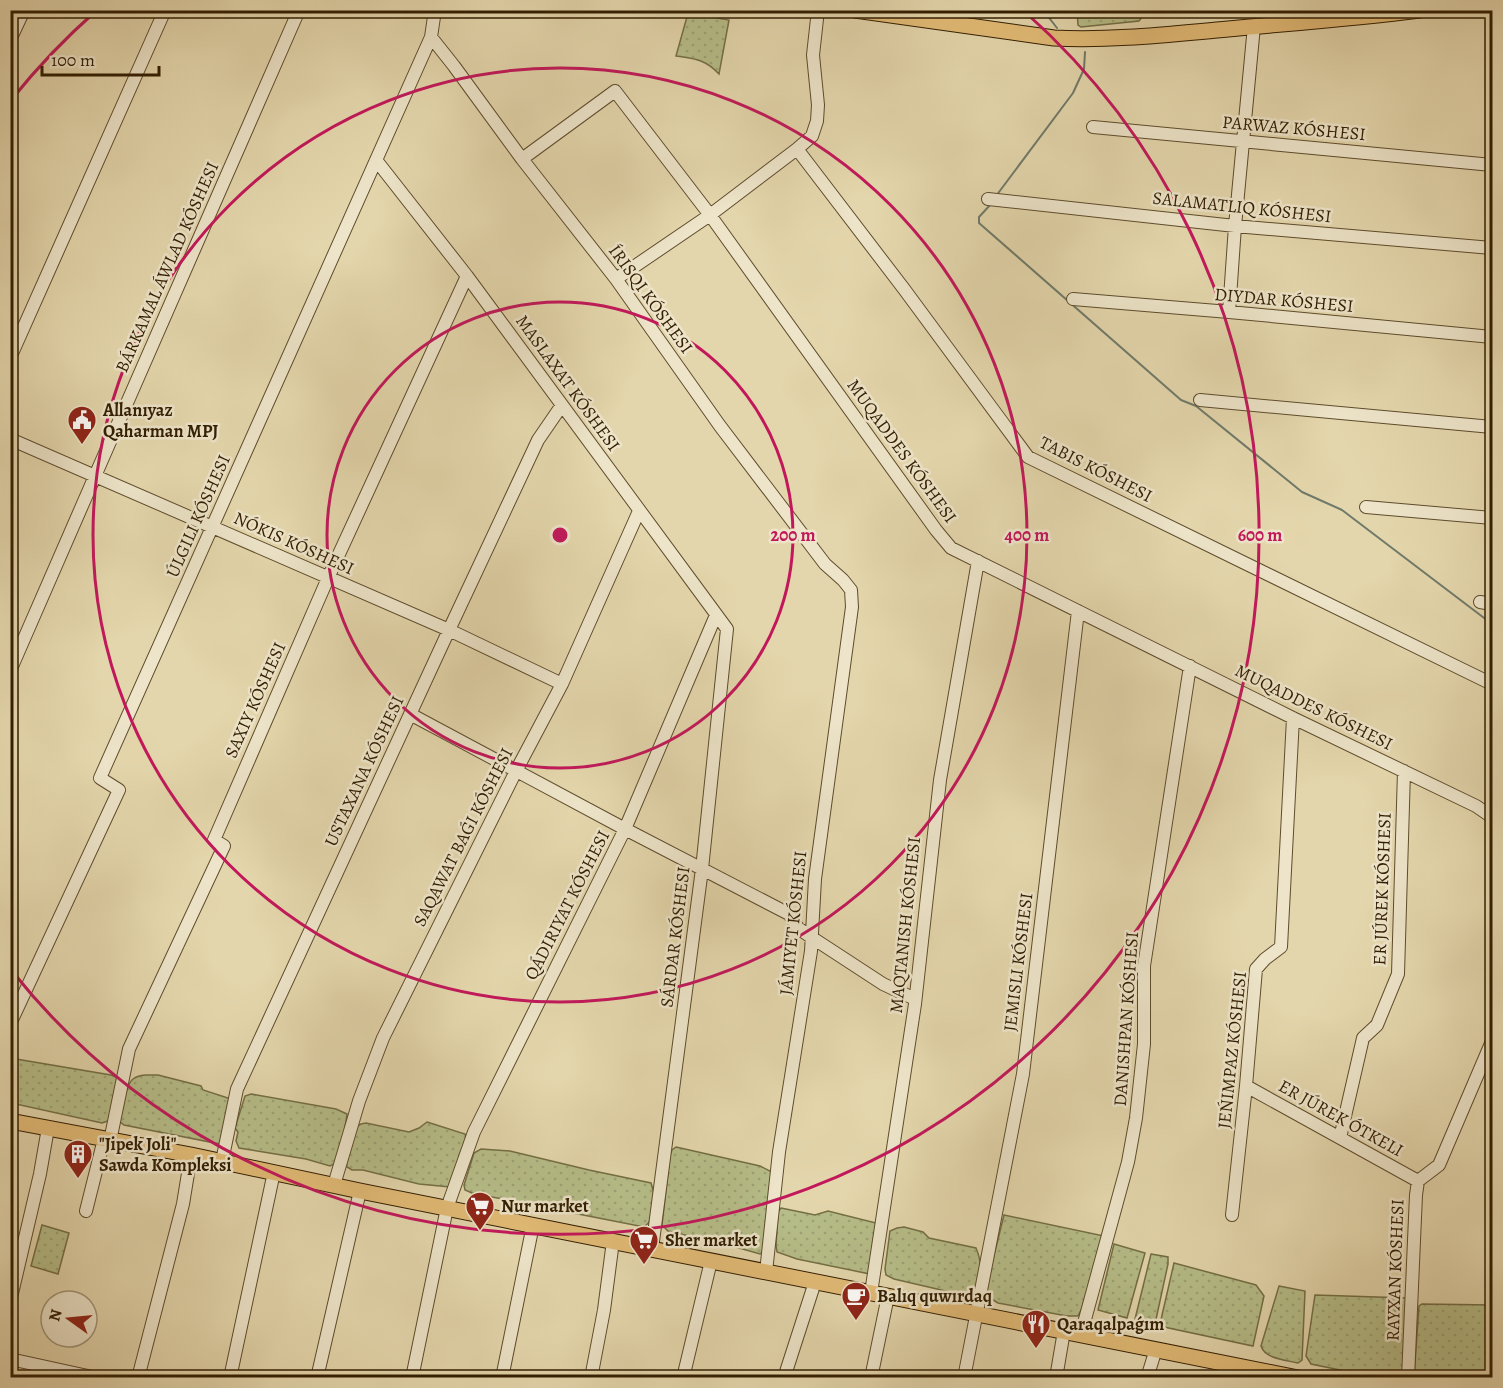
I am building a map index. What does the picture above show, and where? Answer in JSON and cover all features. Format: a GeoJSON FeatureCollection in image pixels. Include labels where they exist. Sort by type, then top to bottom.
{"type":"FeatureCollection","features":[{"type":"Feature","properties":{"kind":"main road"},"geometry":{"type":"LineString","coordinates":[[855,10],[1043,37],[1073,39],[1148,36],[1356,18],[1420,10]]}},
{"type":"Feature","properties":{"kind":"main road"},"geometry":{"type":"LineString","coordinates":[[10,1121],[222,1161],[360,1191],[1156,1349],[1245,1372],[1298,1377]]}},
{"type":"Feature","properties":{"kind":"street"},"geometry":{"type":"LineString","coordinates":[[10,40],[24,10]]}},
{"type":"Feature","properties":{"kind":"street"},"geometry":{"type":"LineString","coordinates":[[10,357],[165,10]]}},
{"type":"Feature","properties":{"kind":"street","name":"BÁRKAMAL ÁWLAD KÓSHESI"},"geometry":{"type":"LineString","coordinates":[[10,670],[299,10]]}},
{"type":"Feature","properties":{"kind":"street","name":"ÚLGILI KÓSHESI"},"geometry":{"type":"LineString","coordinates":[[10,1024],[119,790],[100,778],[431,37],[435,10]]}},
{"type":"Feature","properties":{"kind":"street"},"geometry":{"type":"LineString","coordinates":[[431,37],[616,279],[710,215],[812,136],[817,121],[818,105],[813,55],[818,10]]}},
{"type":"Feature","properties":{"kind":"street"},"geometry":{"type":"LineString","coordinates":[[1229,312],[1254,26]]}},
{"type":"Feature","properties":{"kind":"street","name":"MUQADDES KÓSHESI"},"geometry":{"type":"LineString","coordinates":[[522,159],[615,91],[710,215],[951,548],[1476,806],[1492,817]]}},
{"type":"Feature","properties":{"kind":"street","name":"PARWAZ KÓSHESI"},"geometry":{"type":"LineString","coordinates":[[1093,127],[1492,165]]}},
{"type":"Feature","properties":{"kind":"street"},"geometry":{"type":"LineString","coordinates":[[797,149],[1028,457],[1492,684]]}},
{"type":"Feature","properties":{"kind":"street","name":"MASLAXAT KÓSHESI"},"geometry":{"type":"LineString","coordinates":[[376,160],[467,276],[727,630]]}},
{"type":"Feature","properties":{"kind":"street"},"geometry":{"type":"LineString","coordinates":[[988,199],[1235,226],[1492,248]]}},
{"type":"Feature","properties":{"kind":"street"},"geometry":{"type":"LineString","coordinates":[[86,1211],[107,1140],[129,1049],[224,846],[214,840],[328,578],[467,276]]}},
{"type":"Feature","properties":{"kind":"street","name":"JÁMIYET KÓSHESI"},"geometry":{"type":"LineString","coordinates":[[616,279],[720,426],[825,564],[851,590],[852,607],[815,879],[811,951],[779,1152],[766,1272]]}},
{"type":"Feature","properties":{"kind":"street","name":"DIYDAR KÓSHESI"},"geometry":{"type":"LineString","coordinates":[[1073,299],[1492,337]]}},
{"type":"Feature","properties":{"kind":"street"},"geometry":{"type":"LineString","coordinates":[[1200,400],[1492,427]]}},
{"type":"Feature","properties":{"kind":"street","name":"USTAXANA KÓSHESI"},"geometry":{"type":"LineString","coordinates":[[222,1161],[237,1089],[538,440],[562,405]]}},
{"type":"Feature","properties":{"kind":"street","name":"NÓKIS KÓSHESI"},"geometry":{"type":"LineString","coordinates":[[10,439],[449,630],[561,684]]}},
{"type":"Feature","properties":{"kind":"street"},"geometry":{"type":"LineString","coordinates":[[1366,507],[1492,518]]}},
{"type":"Feature","properties":{"kind":"street"},"geometry":{"type":"LineString","coordinates":[[334,1185],[359,1101],[384,1038],[561,684],[639,511]]}},
{"type":"Feature","properties":{"kind":"street"},"geometry":{"type":"LineString","coordinates":[[871,1293],[915,999],[940,780],[978,561]]}},
{"type":"Feature","properties":{"kind":"street","name":"JEMISLI KÓSHESI"},"geometry":{"type":"LineString","coordinates":[[964,1377],[1023,1074],[1078,611]]}},
{"type":"Feature","properties":{"kind":"street","name":"QÁDIRIYAT KÓSHESI"},"geometry":{"type":"LineString","coordinates":[[412,1377],[447,1208],[474,1132],[625,829],[716,615]]}},
{"type":"Feature","properties":{"kind":"street","name":"SÁRDAR KÓSHESI"},"geometry":{"type":"LineString","coordinates":[[652,1249],[702,869],[727,630]]}},
{"type":"Feature","properties":{"kind":"street"},"geometry":{"type":"LineString","coordinates":[[1081,1334],[1128,1162],[1137,1118],[1144,1044],[1144,966],[1190,666]]}},
{"type":"Feature","properties":{"kind":"street"},"geometry":{"type":"LineString","coordinates":[[410,714],[789,914],[798,928],[811,937],[883,984],[915,999]]}},
{"type":"Feature","properties":{"kind":"street","name":"JEŃIMPAZ KÓSHESI"},"geometry":{"type":"LineString","coordinates":[[1232,1215],[1256,969],[1281,947],[1293,718]]}},
{"type":"Feature","properties":{"kind":"street","name":"ER JÚREK KÓSHESI"},"geometry":{"type":"LineString","coordinates":[[1340,1138],[1363,1038],[1377,1025],[1398,974],[1404,771]]}},
{"type":"Feature","properties":{"kind":"street","name":"RAYXAN KÓSHESI"},"geometry":{"type":"LineString","coordinates":[[1408,1377],[1418,1181],[1440,1165],[1492,1041]]}},
{"type":"Feature","properties":{"kind":"street","name":"ER JÚREK ÓTKELI"},"geometry":{"type":"LineString","coordinates":[[1246,1086],[1418,1181]]}},
{"type":"Feature","properties":{"kind":"street"},"geometry":{"type":"LineString","coordinates":[[10,1302],[40,1174],[48,1128]]}},
{"type":"Feature","properties":{"kind":"street"},"geometry":{"type":"LineString","coordinates":[[138,1377],[183,1204],[190,1155]]}},
{"type":"Feature","properties":{"kind":"street"},"geometry":{"type":"LineString","coordinates":[[230,1377],[274,1172]]}},
{"type":"Feature","properties":{"kind":"street"},"geometry":{"type":"LineString","coordinates":[[317,1377],[360,1191]]}},
{"type":"Feature","properties":{"kind":"street"},"geometry":{"type":"LineString","coordinates":[[502,1377],[533,1225]]}},
{"type":"Feature","properties":{"kind":"street"},"geometry":{"type":"LineString","coordinates":[[591,1377],[604,1310],[613,1241]]}},
{"type":"Feature","properties":{"kind":"street"},"geometry":{"type":"LineString","coordinates":[[683,1377],[711,1261]]}},
{"type":"Feature","properties":{"kind":"street"},"geometry":{"type":"LineString","coordinates":[[784,1377],[815,1282]]}},
{"type":"Feature","properties":{"kind":"street"},"geometry":{"type":"LineString","coordinates":[[871,1377],[888,1296]]}},
{"type":"Feature","properties":{"kind":"street"},"geometry":{"type":"LineString","coordinates":[[1056,1377],[1064,1331]]}},
{"type":"Feature","properties":{"kind":"street"},"geometry":{"type":"LineString","coordinates":[[1148,1377],[1156,1349]]}},
{"type":"Feature","properties":{"kind":"street"},"geometry":{"type":"LineString","coordinates":[[10,1359],[97,1377]]}},
{"type":"Feature","properties":{"kind":"green space"},"geometry":{"type":"Polygon","coordinates":[[[1077,11],[1142,11],[1142,17],[1139,21],[1081,27],[1078,25],[1077,11]]]}},
{"type":"Feature","properties":{"kind":"green space"},"geometry":{"type":"Polygon","coordinates":[[[688,13],[729,20],[719,74],[704,63],[676,56],[688,13]]]}},
{"type":"Feature","properties":{"kind":"green space"},"geometry":{"type":"Polygon","coordinates":[[[10,1058],[118,1078],[111,1120],[102,1123],[11,1103],[10,1058]]]}},
{"type":"Feature","properties":{"kind":"green space"},"geometry":{"type":"Polygon","coordinates":[[[142,1075],[158,1075],[201,1086],[203,1090],[231,1099],[220,1144],[124,1125],[119,1121],[124,1096],[133,1079],[142,1075]]]}},
{"type":"Feature","properties":{"kind":"green space"},"geometry":{"type":"Polygon","coordinates":[[[251,1094],[336,1109],[347,1114],[336,1163],[330,1166],[306,1159],[239,1148],[236,1141],[238,1132],[235,1128],[245,1096],[251,1094]]]}},
{"type":"Feature","properties":{"kind":"green space"},"geometry":{"type":"Polygon","coordinates":[[[427,1122],[465,1134],[467,1140],[450,1187],[419,1184],[347,1167],[346,1161],[354,1128],[361,1124],[366,1123],[409,1132],[427,1122]]]}},
{"type":"Feature","properties":{"kind":"green space"},"geometry":{"type":"Polygon","coordinates":[[[676,1147],[760,1166],[770,1171],[774,1176],[764,1251],[760,1254],[668,1231],[662,1225],[670,1155],[676,1147]]]}},
{"type":"Feature","properties":{"kind":"green space"},"geometry":{"type":"Polygon","coordinates":[[[481,1149],[510,1151],[651,1183],[654,1194],[653,1213],[644,1227],[472,1193],[465,1190],[464,1185],[474,1153],[481,1149]]]}},
{"type":"Feature","properties":{"kind":"green space"},"geometry":{"type":"Polygon","coordinates":[[[781,1208],[815,1215],[828,1211],[880,1224],[870,1274],[797,1259],[777,1252],[778,1212],[781,1208]]]}},
{"type":"Feature","properties":{"kind":"green space"},"geometry":{"type":"Polygon","coordinates":[[[1004,1215],[1104,1236],[1086,1300],[1078,1316],[998,1303],[990,1297],[986,1288],[1004,1215]]]}},
{"type":"Feature","properties":{"kind":"green space"},"geometry":{"type":"Polygon","coordinates":[[[42,1225],[69,1233],[58,1274],[31,1266],[42,1225]]]}},
{"type":"Feature","properties":{"kind":"green space"},"geometry":{"type":"Polygon","coordinates":[[[904,1227],[923,1232],[929,1238],[976,1248],[980,1271],[974,1294],[967,1296],[894,1279],[886,1275],[890,1231],[904,1227]]]}},
{"type":"Feature","properties":{"kind":"green space"},"geometry":{"type":"Polygon","coordinates":[[[1114,1244],[1145,1253],[1127,1318],[1098,1310],[1114,1244]]]}},
{"type":"Feature","properties":{"kind":"green space"},"geometry":{"type":"Polygon","coordinates":[[[1151,1254],[1168,1257],[1155,1324],[1135,1319],[1151,1254]]]}},
{"type":"Feature","properties":{"kind":"green space"},"geometry":{"type":"Polygon","coordinates":[[[1174,1263],[1256,1285],[1264,1296],[1253,1346],[1164,1327],[1160,1324],[1174,1263]]]}},
{"type":"Feature","properties":{"kind":"green space"},"geometry":{"type":"Polygon","coordinates":[[[1279,1286],[1305,1291],[1302,1360],[1298,1363],[1271,1356],[1261,1346],[1279,1286]]]}},
{"type":"Feature","properties":{"kind":"green space"},"geometry":{"type":"Polygon","coordinates":[[[1315,1295],[1407,1298],[1404,1376],[1374,1377],[1311,1364],[1306,1356],[1315,1295]]]}},
{"type":"Feature","properties":{"kind":"green space"},"geometry":{"type":"Polygon","coordinates":[[[1422,1304],[1492,1305],[1492,1377],[1414,1377],[1419,1306],[1422,1304]]]}},
{"type":"Feature","properties":{"kind":"waterway"},"geometry":{"type":"LineString","coordinates":[[1043,10],[1057,28]]}},
{"type":"Feature","properties":{"kind":"waterway"},"geometry":{"type":"LineString","coordinates":[[996,196],[1073,93],[1084,69],[1085,52]]}},
{"type":"Feature","properties":{"kind":"waterway"},"geometry":{"type":"LineString","coordinates":[[991,204],[979,217],[979,223],[1181,400],[1196,406],[1302,492],[1342,510],[1492,624]]}},
{"type":"Feature","properties":{"kind":"place","name":"Allanıyaz Qaharman MPJ"},"geometry":{"type":"Point","coordinates":[82,446]}},
{"type":"Feature","properties":{"kind":"place","name":"\"Jipek Joli\" Sawda Kompleksi"},"geometry":{"type":"Point","coordinates":[78,1180]}},
{"type":"Feature","properties":{"kind":"place","name":"Nur market"},"geometry":{"type":"Point","coordinates":[480,1232]}},
{"type":"Feature","properties":{"kind":"place","name":"Sher market"},"geometry":{"type":"Point","coordinates":[644,1266]}},
{"type":"Feature","properties":{"kind":"place","name":"Balıq quwırdaq"},"geometry":{"type":"Point","coordinates":[856,1322]}},
{"type":"Feature","properties":{"kind":"place","name":"Qaraqalpaǵım"},"geometry":{"type":"Point","coordinates":[1036,1350]}}]}
